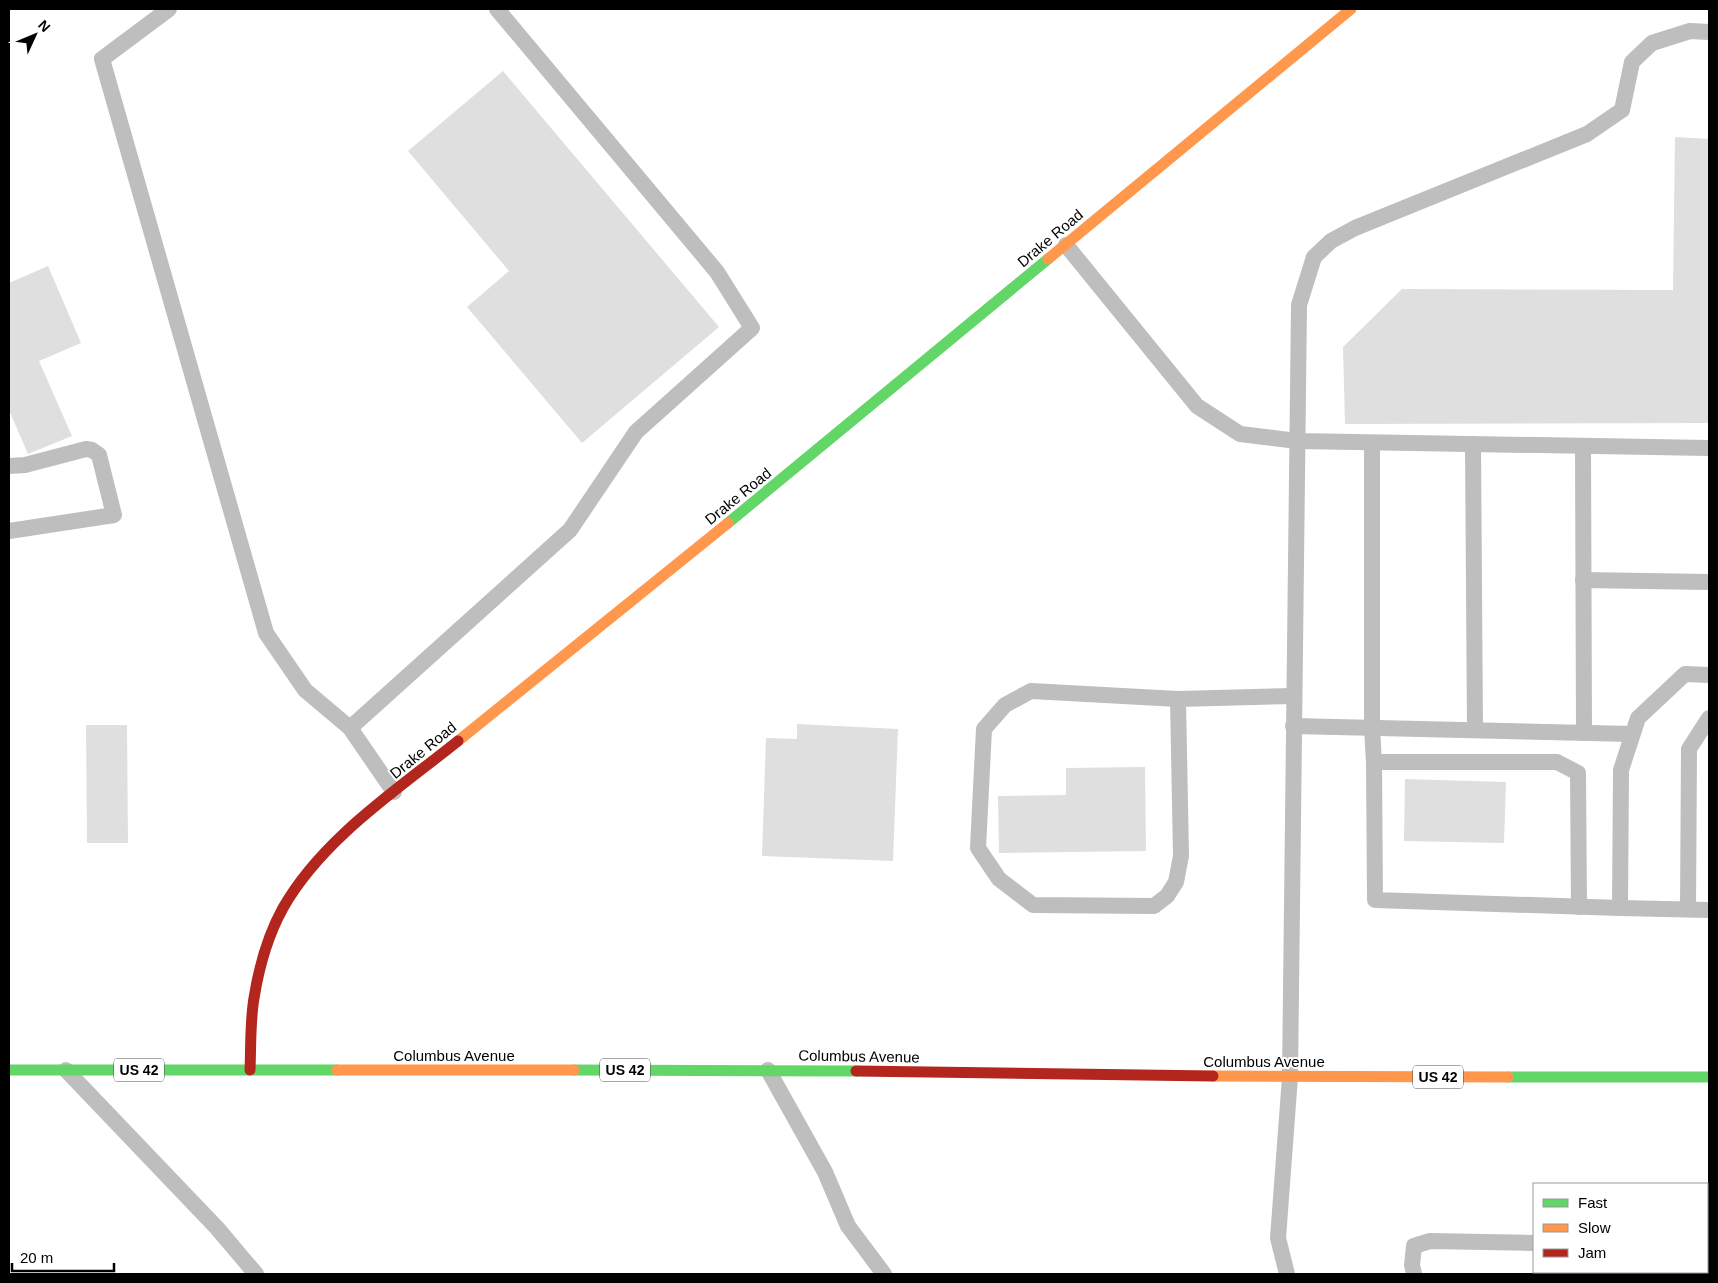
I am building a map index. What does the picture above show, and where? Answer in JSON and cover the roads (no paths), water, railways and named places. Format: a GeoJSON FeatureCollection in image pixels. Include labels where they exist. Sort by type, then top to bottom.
{"type":"FeatureCollection","features":[{"type":"Feature","properties":{"kind":"main road","name":"Drake Road"},"geometry":{"type":"LineString","coordinates":[[250,1070],[254,1000],[269,940],[277,920],[288,899],[318,860],[354,824],[750,505],[1351,9]]}},
{"type":"Feature","properties":{"kind":"main road","name":"Columbus Avenue"},"geometry":{"type":"LineString","coordinates":[[9,1070],[768,1070],[1290,1076],[1709,1077]]}},
{"type":"Feature","properties":{"kind":"lane"},"geometry":{"type":"LineString","coordinates":[[169,9],[102,59],[266,632],[305,690],[350,728],[394,792]]}},
{"type":"Feature","properties":{"kind":"lane"},"geometry":{"type":"LineString","coordinates":[[350,728],[570,530],[636,432],[752,328],[716,272],[498,9]]}},
{"type":"Feature","properties":{"kind":"lane"},"geometry":{"type":"LineString","coordinates":[[1287,1274],[1278,1238],[1290,1076],[1298,305],[1314,257],[1331,241],[1354,228],[1587,134],[1622,110],[1632,62],[1652,43],[1690,32],[1709,32]]}},
{"type":"Feature","properties":{"kind":"lane"},"geometry":{"type":"LineString","coordinates":[[1066,245],[1197,406],[1240,434],[1297,441],[1709,448]]}},
{"type":"Feature","properties":{"kind":"lane"},"geometry":{"type":"LineString","coordinates":[[1372,443],[1372,728],[1375,900],[1709,910]]}},
{"type":"Feature","properties":{"kind":"lane"},"geometry":{"type":"LineString","coordinates":[[1473,444],[1475,730]]}},
{"type":"Feature","properties":{"kind":"lane"},"geometry":{"type":"LineString","coordinates":[[1583,446],[1584,733]]}},
{"type":"Feature","properties":{"kind":"lane"},"geometry":{"type":"LineString","coordinates":[[9,466],[25,465],[86,449],[92,450],[99,455],[114,515],[9,531]]}},
{"type":"Feature","properties":{"kind":"lane"},"geometry":{"type":"LineString","coordinates":[[1583,580],[1709,582]]}},
{"type":"Feature","properties":{"kind":"lane"},"geometry":{"type":"LineString","coordinates":[[1620,908],[1621,770],[1638,718],[1685,674],[1709,674]]}},
{"type":"Feature","properties":{"kind":"lane"},"geometry":{"type":"LineString","coordinates":[[1178,699],[1181,856],[1176,882],[1167,896],[1154,906],[1033,905],[999,879],[978,848],[984,729],[1005,704],[1032,691],[1178,699],[1294,696]]}},
{"type":"Feature","properties":{"kind":"lane"},"geometry":{"type":"LineString","coordinates":[[1688,909],[1689,749],[1709,718]]}},
{"type":"Feature","properties":{"kind":"lane"},"geometry":{"type":"LineString","coordinates":[[1294,726],[1632,734]]}},
{"type":"Feature","properties":{"kind":"lane"},"geometry":{"type":"LineString","coordinates":[[1374,762],[1557,762],[1578,773],[1579,907]]}},
{"type":"Feature","properties":{"kind":"lane"},"geometry":{"type":"LineString","coordinates":[[66,1070],[217,1228],[256,1274]]}},
{"type":"Feature","properties":{"kind":"lane"},"geometry":{"type":"LineString","coordinates":[[768,1070],[825,1172],[848,1226],[884,1274]]}},
{"type":"Feature","properties":{"kind":"lane"},"geometry":{"type":"LineString","coordinates":[[1414,1274],[1412,1265],[1414,1246],[1430,1241],[1533,1243]]}}]}
